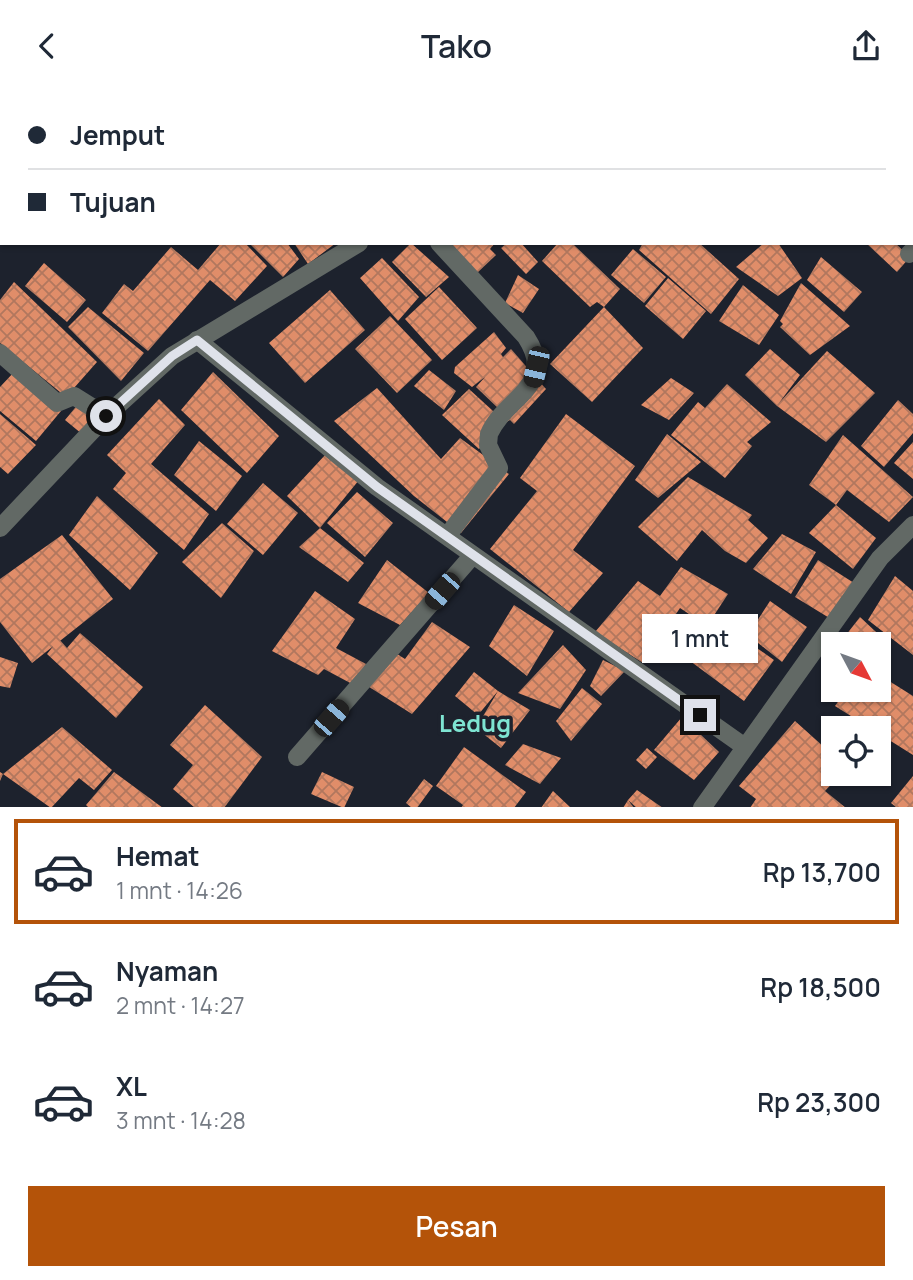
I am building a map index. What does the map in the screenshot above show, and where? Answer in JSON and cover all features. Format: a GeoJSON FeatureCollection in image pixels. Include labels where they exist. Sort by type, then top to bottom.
{"type":"FeatureCollection","features":[{"type":"Feature","properties":{"kind":"street"},"geometry":{"type":"LineString","coordinates":[[0,529],[106,416],[172,356],[356,245]]}},
{"type":"Feature","properties":{"kind":"street"},"geometry":{"type":"LineString","coordinates":[[441,245],[526,337],[536,352],[537,360],[533,382],[489,434],[488,445],[499,462],[499,468],[448,535]]}},
{"type":"Feature","properties":{"kind":"street"},"geometry":{"type":"LineString","coordinates":[[197,340],[377,487],[745,747]]}},
{"type":"Feature","properties":{"kind":"street"},"geometry":{"type":"LineString","coordinates":[[0,353],[57,403],[74,396],[106,416]]}},
{"type":"Feature","properties":{"kind":"street"},"geometry":{"type":"LineString","coordinates":[[702,807],[880,558],[913,525]]}},
{"type":"Feature","properties":{"kind":"street"},"geometry":{"type":"LineString","coordinates":[[297,757],[473,555]]}},
{"type":"Feature","properties":{"kind":"building"},"geometry":{"type":"Polygon","coordinates":[[[219,245],[247,245],[267,266],[235,301],[210,280],[148,351],[102,313],[124,284],[133,291],[171,247],[198,270],[219,245]]]}},
{"type":"Feature","properties":{"kind":"building"},"geometry":{"type":"Polygon","coordinates":[[[251,245],[288,245],[299,259],[283,277],[251,245]]]}},
{"type":"Feature","properties":{"kind":"building"},"geometry":{"type":"Polygon","coordinates":[[[295,245],[333,245],[308,264],[295,245]]]}},
{"type":"Feature","properties":{"kind":"building"},"geometry":{"type":"Polygon","coordinates":[[[409,245],[413,245],[449,277],[426,297],[392,262],[409,245]]]}},
{"type":"Feature","properties":{"kind":"building"},"geometry":{"type":"Polygon","coordinates":[[[447,245],[493,245],[490,249],[496,255],[477,273],[447,245]]]}},
{"type":"Feature","properties":{"kind":"building"},"geometry":{"type":"Polygon","coordinates":[[[505,245],[523,245],[538,262],[526,274],[501,248],[505,245]]]}},
{"type":"Feature","properties":{"kind":"building"},"geometry":{"type":"Polygon","coordinates":[[[556,245],[574,245],[620,289],[604,307],[597,302],[590,307],[542,261],[556,245]]]}},
{"type":"Feature","properties":{"kind":"building"},"geometry":{"type":"Polygon","coordinates":[[[642,245],[701,245],[739,279],[711,314],[639,250],[642,245]]]}},
{"type":"Feature","properties":{"kind":"building"},"geometry":{"type":"Polygon","coordinates":[[[762,245],[779,245],[802,278],[778,296],[736,267],[762,245]]]}},
{"type":"Feature","properties":{"kind":"building"},"geometry":{"type":"Polygon","coordinates":[[[868,245],[897,245],[910,257],[897,272],[868,245]]]}},
{"type":"Feature","properties":{"kind":"building"},"geometry":{"type":"Polygon","coordinates":[[[633,249],[666,277],[644,303],[611,275],[633,249]]]}},
{"type":"Feature","properties":{"kind":"building"},"geometry":{"type":"Polygon","coordinates":[[[821,257],[862,292],[844,312],[807,280],[821,257]]]}},
{"type":"Feature","properties":{"kind":"building"},"geometry":{"type":"Polygon","coordinates":[[[382,258],[419,297],[398,321],[360,278],[382,258]]]}},
{"type":"Feature","properties":{"kind":"building"},"geometry":{"type":"Polygon","coordinates":[[[44,263],[86,300],[67,322],[25,286],[44,263]]]}},
{"type":"Feature","properties":{"kind":"building"},"geometry":{"type":"Polygon","coordinates":[[[518,275],[539,289],[523,313],[505,303],[518,275]]]}},
{"type":"Feature","properties":{"kind":"building"},"geometry":{"type":"Polygon","coordinates":[[[668,278],[706,311],[683,339],[645,306],[668,278]]]}},
{"type":"Feature","properties":{"kind":"building"},"geometry":{"type":"Polygon","coordinates":[[[14,282],[97,362],[66,397],[0,343],[0,300],[14,282]]]}},
{"type":"Feature","properties":{"kind":"building"},"geometry":{"type":"Polygon","coordinates":[[[801,283],[850,326],[810,355],[780,327],[783,324],[780,321],[801,283]]]}},
{"type":"Feature","properties":{"kind":"building"},"geometry":{"type":"Polygon","coordinates":[[[743,285],[779,315],[759,345],[719,321],[743,285]]]}},
{"type":"Feature","properties":{"kind":"building"},"geometry":{"type":"Polygon","coordinates":[[[439,287],[477,328],[442,360],[405,319],[439,287]]]}},
{"type":"Feature","properties":{"kind":"building"},"geometry":{"type":"Polygon","coordinates":[[[330,290],[365,330],[305,383],[269,343],[330,290]]]}},
{"type":"Feature","properties":{"kind":"building"},"geometry":{"type":"Polygon","coordinates":[[[88,307],[144,353],[121,381],[68,327],[88,307]]]}},
{"type":"Feature","properties":{"kind":"building"},"geometry":{"type":"Polygon","coordinates":[[[604,307],[643,348],[592,402],[550,364],[604,307]]]}},
{"type":"Feature","properties":{"kind":"building"},"geometry":{"type":"Polygon","coordinates":[[[390,316],[432,360],[397,393],[355,349],[390,316]]]}},
{"type":"Feature","properties":{"kind":"building"},"geometry":{"type":"Polygon","coordinates":[[[494,332],[506,348],[501,354],[503,357],[511,349],[546,389],[514,424],[510,420],[505,423],[479,449],[442,415],[469,389],[505,422],[499,409],[476,387],[485,377],[472,387],[454,373],[455,367],[494,332]]]}},
{"type":"Feature","properties":{"kind":"building"},"geometry":{"type":"Polygon","coordinates":[[[770,349],[800,375],[779,403],[827,351],[875,393],[826,442],[777,406],[745,375],[770,349]]]}},
{"type":"Feature","properties":{"kind":"building"},"geometry":{"type":"Polygon","coordinates":[[[429,370],[456,391],[444,410],[414,386],[429,370]]]}},
{"type":"Feature","properties":{"kind":"building"},"geometry":{"type":"Polygon","coordinates":[[[14,372],[61,411],[36,441],[0,411],[0,387],[14,372]]]}},
{"type":"Feature","properties":{"kind":"building"},"geometry":{"type":"Polygon","coordinates":[[[213,372],[279,436],[247,473],[181,410],[213,372]]]}},
{"type":"Feature","properties":{"kind":"building"},"geometry":{"type":"Polygon","coordinates":[[[671,378],[694,393],[669,420],[641,405],[671,378]]]}},
{"type":"Feature","properties":{"kind":"building"},"geometry":{"type":"Polygon","coordinates":[[[727,384],[771,422],[747,442],[752,446],[725,478],[671,435],[698,402],[705,408],[727,384]]]}},
{"type":"Feature","properties":{"kind":"building"},"geometry":{"type":"Polygon","coordinates":[[[377,388],[441,459],[460,438],[509,474],[461,533],[414,496],[334,421],[377,388]]]}},
{"type":"Feature","properties":{"kind":"building"},"geometry":{"type":"Polygon","coordinates":[[[159,399],[185,425],[151,464],[209,514],[184,550],[113,489],[126,473],[107,455],[159,399]]]}},
{"type":"Feature","properties":{"kind":"building"},"geometry":{"type":"Polygon","coordinates":[[[898,400],[913,414],[913,433],[884,467],[861,446],[898,400]]]}},
{"type":"Feature","properties":{"kind":"building"},"geometry":{"type":"Polygon","coordinates":[[[79,403],[96,418],[82,434],[65,420],[79,403]]]}},
{"type":"Feature","properties":{"kind":"building"},"geometry":{"type":"Polygon","coordinates":[[[0,414],[36,445],[8,474],[0,467],[0,414]]]}},
{"type":"Feature","properties":{"kind":"building"},"geometry":{"type":"Polygon","coordinates":[[[566,414],[635,466],[573,550],[603,573],[569,612],[490,549],[537,491],[520,478],[566,414]]]}},
{"type":"Feature","properties":{"kind":"building"},"geometry":{"type":"Polygon","coordinates":[[[667,434],[701,462],[658,498],[635,480],[667,434]]]}},
{"type":"Feature","properties":{"kind":"building"},"geometry":{"type":"Polygon","coordinates":[[[843,435],[913,497],[889,522],[847,490],[836,505],[809,485],[843,435]]]}},
{"type":"Feature","properties":{"kind":"building"},"geometry":{"type":"Polygon","coordinates":[[[199,441],[242,476],[216,511],[174,475],[199,441]]]}},
{"type":"Feature","properties":{"kind":"building"},"geometry":{"type":"Polygon","coordinates":[[[913,442],[913,479],[894,463],[913,442]]]}},
{"type":"Feature","properties":{"kind":"building"},"geometry":{"type":"Polygon","coordinates":[[[326,454],[359,480],[320,528],[287,496],[326,454]]]}},
{"type":"Feature","properties":{"kind":"building"},"geometry":{"type":"Polygon","coordinates":[[[688,477],[752,515],[748,520],[768,538],[746,563],[725,551],[702,530],[677,561],[638,527],[688,477]]]}},
{"type":"Feature","properties":{"kind":"building"},"geometry":{"type":"Polygon","coordinates":[[[263,483],[298,513],[263,555],[227,524],[263,483]]]}},
{"type":"Feature","properties":{"kind":"building"},"geometry":{"type":"Polygon","coordinates":[[[357,492],[393,523],[365,557],[327,523],[357,492]]]}},
{"type":"Feature","properties":{"kind":"building"},"geometry":{"type":"Polygon","coordinates":[[[97,496],[158,553],[130,590],[69,535],[97,496]]]}},
{"type":"Feature","properties":{"kind":"building"},"geometry":{"type":"Polygon","coordinates":[[[836,505],[876,538],[853,569],[809,533],[836,505]]]}},
{"type":"Feature","properties":{"kind":"building"},"geometry":{"type":"Polygon","coordinates":[[[222,523],[254,551],[221,598],[182,562],[222,523]]]}},
{"type":"Feature","properties":{"kind":"building"},"geometry":{"type":"Polygon","coordinates":[[[320,528],[364,563],[348,582],[299,547],[320,528]]]}},
{"type":"Feature","properties":{"kind":"building"},"geometry":{"type":"Polygon","coordinates":[[[782,534],[816,552],[791,594],[753,569],[782,534]]]}},
{"type":"Feature","properties":{"kind":"building"},"geometry":{"type":"Polygon","coordinates":[[[62,535],[113,599],[32,663],[0,622],[0,579],[62,535]]]}},
{"type":"Feature","properties":{"kind":"building"},"geometry":{"type":"Polygon","coordinates":[[[387,560],[429,593],[400,625],[358,603],[387,560]]]}},
{"type":"Feature","properties":{"kind":"building"},"geometry":{"type":"Polygon","coordinates":[[[818,560],[854,583],[831,619],[795,597],[818,560]]]}},
{"type":"Feature","properties":{"kind":"building"},"geometry":{"type":"Polygon","coordinates":[[[681,567],[728,594],[707,626],[680,608],[643,663],[595,632],[638,581],[660,596],[681,567]]]}},
{"type":"Feature","properties":{"kind":"building"},"geometry":{"type":"Polygon","coordinates":[[[895,576],[913,591],[913,655],[891,638],[891,632],[883,632],[868,620],[895,576]]]}},
{"type":"Feature","properties":{"kind":"building"},"geometry":{"type":"Polygon","coordinates":[[[315,591],[355,619],[336,648],[366,664],[354,685],[324,669],[318,675],[272,651],[315,591]]]}},
{"type":"Feature","properties":{"kind":"building"},"geometry":{"type":"Polygon","coordinates":[[[770,601],[807,627],[782,662],[748,635],[770,601]]]}},
{"type":"Feature","properties":{"kind":"building"},"geometry":{"type":"Polygon","coordinates":[[[514,605],[554,631],[527,676],[489,646],[514,605]]]}},
{"type":"Feature","properties":{"kind":"building"},"geometry":{"type":"Polygon","coordinates":[[[860,617],[876,632],[848,632],[860,617]]]}},
{"type":"Feature","properties":{"kind":"building"},"geometry":{"type":"Polygon","coordinates":[[[432,622],[470,647],[412,714],[366,685],[394,652],[405,659],[432,622]]]}},
{"type":"Feature","properties":{"kind":"building"},"geometry":{"type":"Polygon","coordinates":[[[723,624],[774,660],[744,701],[682,655],[700,631],[711,638],[723,624]]]}},
{"type":"Feature","properties":{"kind":"building"},"geometry":{"type":"Polygon","coordinates":[[[80,633],[143,687],[116,718],[47,654],[59,639],[67,648],[80,633]]]}},
{"type":"Feature","properties":{"kind":"building"},"geometry":{"type":"Polygon","coordinates":[[[563,645],[586,670],[560,709],[518,693],[563,645]]]}},
{"type":"Feature","properties":{"kind":"building"},"geometry":{"type":"Polygon","coordinates":[[[0,657],[18,663],[10,688],[0,686],[0,657]]]}},
{"type":"Feature","properties":{"kind":"building"},"geometry":{"type":"Polygon","coordinates":[[[603,660],[625,671],[601,696],[590,686],[603,660]]]}},
{"type":"Feature","properties":{"kind":"building"},"geometry":{"type":"Polygon","coordinates":[[[474,672],[498,691],[478,715],[455,696],[474,672]]]}},
{"type":"Feature","properties":{"kind":"building"},"geometry":{"type":"Polygon","coordinates":[[[891,682],[913,696],[913,755],[891,741],[891,716],[851,716],[835,706],[838,702],[891,702],[891,682]]]}},
{"type":"Feature","properties":{"kind":"building"},"geometry":{"type":"Polygon","coordinates":[[[582,688],[602,704],[571,741],[556,721],[582,688]]]}},
{"type":"Feature","properties":{"kind":"building"},"geometry":{"type":"Polygon","coordinates":[[[498,691],[530,710],[501,748],[476,728],[498,691]]]}},
{"type":"Feature","properties":{"kind":"building"},"geometry":{"type":"Polygon","coordinates":[[[205,705],[262,757],[225,807],[194,807],[173,789],[193,765],[170,745],[205,705]]]}},
{"type":"Feature","properties":{"kind":"building"},"geometry":{"type":"Polygon","coordinates":[[[682,717],[719,752],[694,780],[654,750],[682,717]]]}},
{"type":"Feature","properties":{"kind":"building"},"geometry":{"type":"Polygon","coordinates":[[[795,721],[821,744],[821,786],[830,786],[825,791],[845,807],[751,807],[756,799],[739,786],[795,721]]]}},
{"type":"Feature","properties":{"kind":"building"},"geometry":{"type":"Polygon","coordinates":[[[62,727],[112,770],[94,790],[79,778],[50,807],[3,774],[62,727]]]}},
{"type":"Feature","properties":{"kind":"building"},"geometry":{"type":"Polygon","coordinates":[[[523,744],[561,758],[540,784],[505,765],[523,744]]]}},
{"type":"Feature","properties":{"kind":"building"},"geometry":{"type":"Polygon","coordinates":[[[464,747],[526,792],[515,807],[462,807],[463,805],[436,786],[464,747]]]}},
{"type":"Feature","properties":{"kind":"building"},"geometry":{"type":"Polygon","coordinates":[[[647,748],[657,757],[646,769],[636,760],[647,748]]]}},
{"type":"Feature","properties":{"kind":"building"},"geometry":{"type":"Polygon","coordinates":[[[114,772],[162,807],[88,807],[86,805],[114,772]]]}},
{"type":"Feature","properties":{"kind":"building"},"geometry":{"type":"Polygon","coordinates":[[[322,772],[354,787],[344,807],[311,794],[322,772]]]}},
{"type":"Feature","properties":{"kind":"building"},"geometry":{"type":"Polygon","coordinates":[[[913,776],[913,807],[896,807],[891,803],[913,776]]]}},
{"type":"Feature","properties":{"kind":"building"},"geometry":{"type":"Polygon","coordinates":[[[424,779],[433,786],[418,807],[411,807],[406,803],[424,779]]]}},
{"type":"Feature","properties":{"kind":"building"},"geometry":{"type":"Polygon","coordinates":[[[637,790],[662,807],[636,807],[628,800],[637,790]]]}},
{"type":"Feature","properties":{"kind":"building"},"geometry":{"type":"Polygon","coordinates":[[[553,791],[570,807],[542,807],[553,791]]]}},
{"type":"Feature","properties":{"kind":"building"},"geometry":{"type":"Polygon","coordinates":[[[628,800],[633,807],[624,807],[628,800]]]}},
{"type":"Feature","properties":{"kind":"district","name":"Ledug"},"geometry":{"type":"Point","coordinates":[475,722]}},
{"type":"Feature","properties":{"kind":"route"},"geometry":{"type":"LineString","coordinates":[[106,416],[172,356],[197,340],[377,487],[700,715]]}}]}
